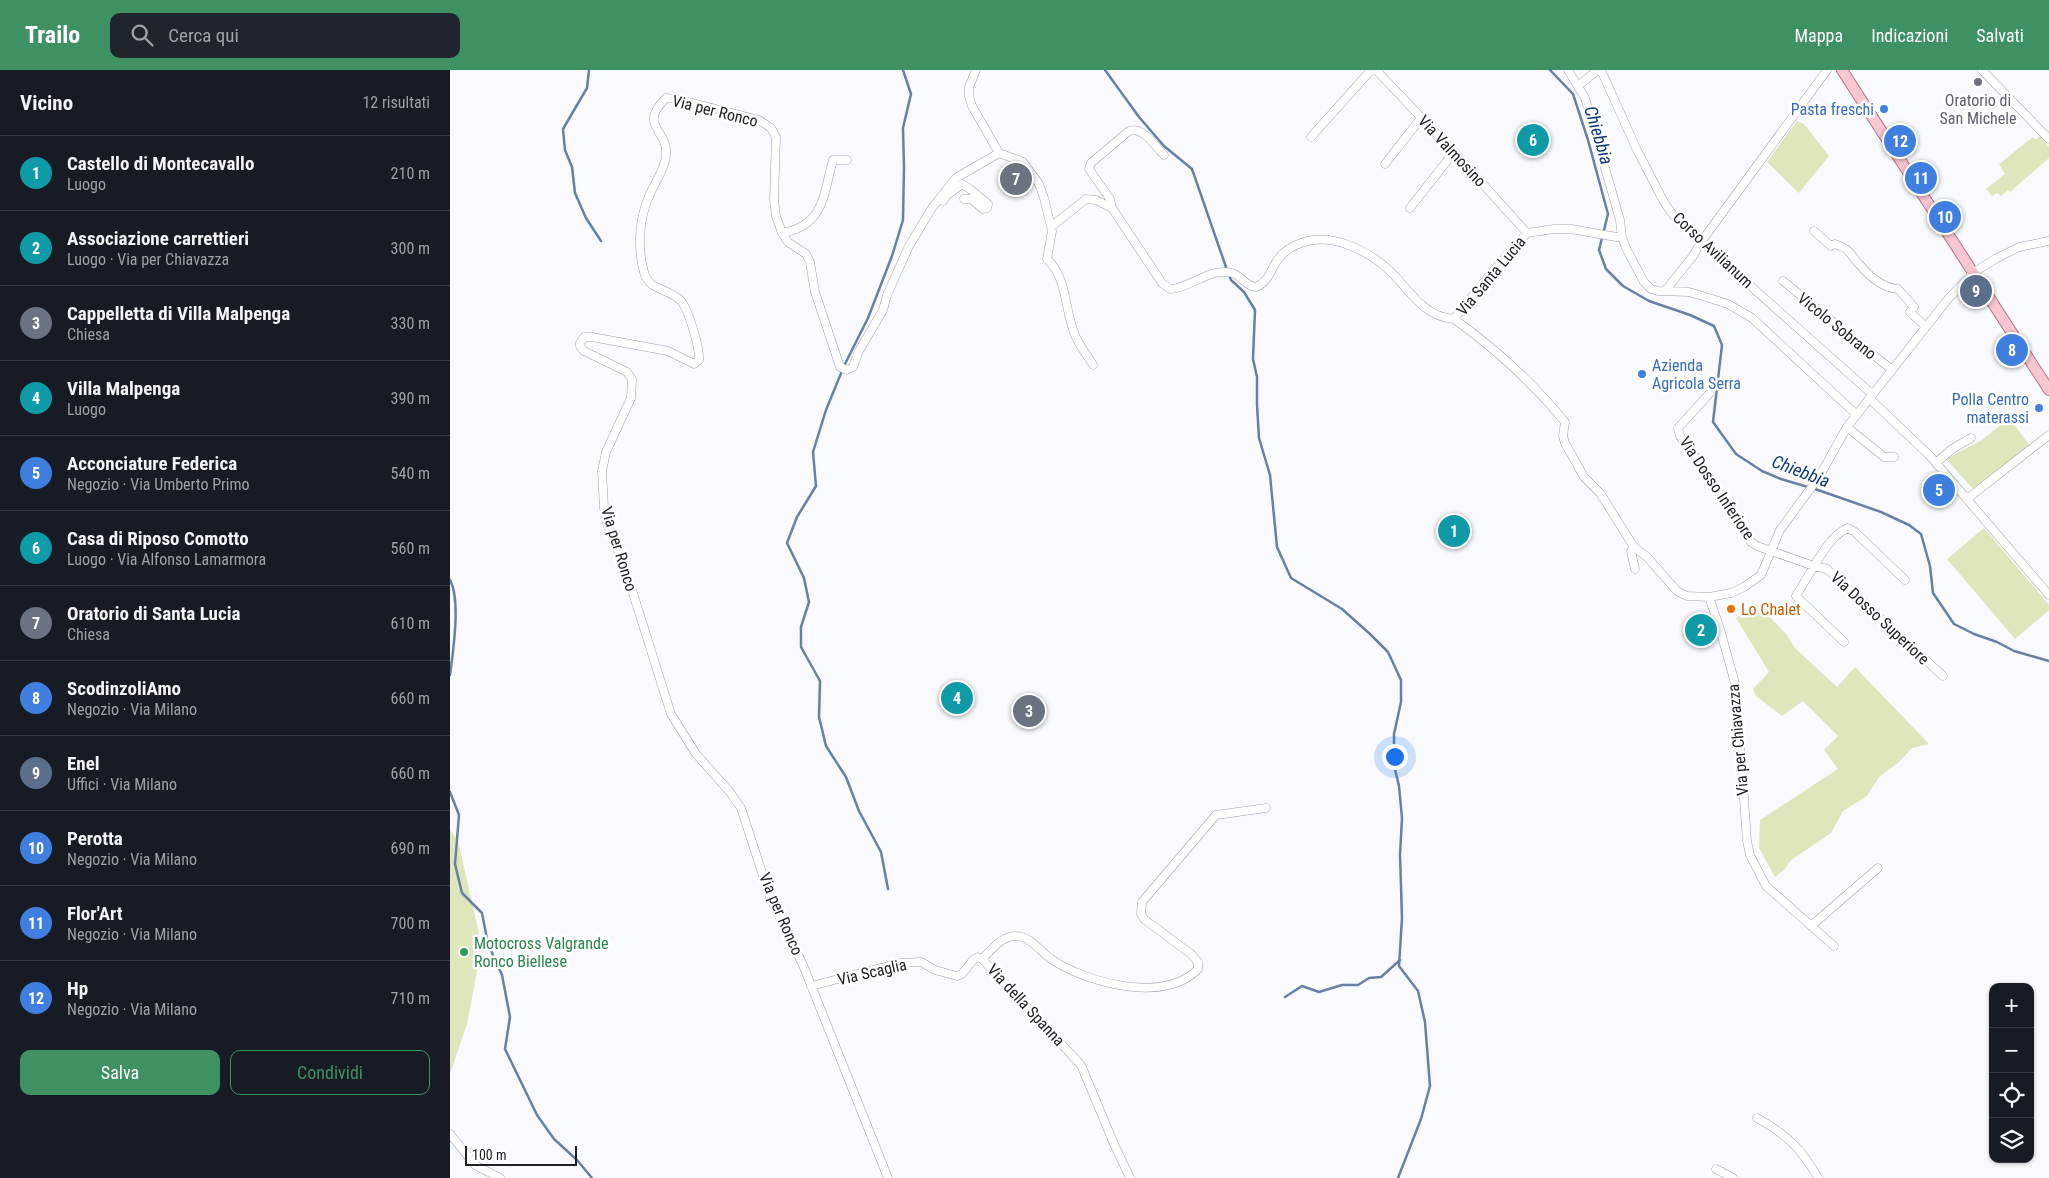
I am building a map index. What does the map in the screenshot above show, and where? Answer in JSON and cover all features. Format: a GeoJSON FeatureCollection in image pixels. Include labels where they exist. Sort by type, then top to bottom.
{"type":"FeatureCollection","features":[{"type":"Feature","properties":{"kind":"main road"},"geometry":{"type":"LineString","coordinates":[[1842,70],[2049,390]]}},
{"type":"Feature","properties":{"kind":"street"},"geometry":{"type":"LineString","coordinates":[[976,70],[969,86],[972,106],[999,153],[1018,159],[1031,172],[1044,198],[1052,226],[1047,259],[1055,267],[1067,299],[1075,335],[1093,365]]}},
{"type":"Feature","properties":{"kind":"street"},"geometry":{"type":"LineString","coordinates":[[1311,137],[1371,70]]}},
{"type":"Feature","properties":{"kind":"street","name":"Via Valmosino"},"geometry":{"type":"LineString","coordinates":[[1376,70],[1527,233]]}},
{"type":"Feature","properties":{"kind":"street"},"geometry":{"type":"LineString","coordinates":[[1568,70],[1579,85],[1585,98],[1620,220],[1622,238],[1626,250],[1644,282],[1651,289],[1689,292],[1706,296],[1728,304],[1752,318],[1857,415]]}},
{"type":"Feature","properties":{"kind":"street"},"geometry":{"type":"LineString","coordinates":[[1579,85],[1599,70]]}},
{"type":"Feature","properties":{"kind":"street","name":"Corso Avilianum"},"geometry":{"type":"LineString","coordinates":[[1599,70],[1664,202],[1674,214],[1701,242],[1871,396],[1936,463],[2049,595]]}},
{"type":"Feature","properties":{"kind":"street"},"geometry":{"type":"LineString","coordinates":[[1665,291],[1693,256],[1701,242],[1827,70]]}},
{"type":"Feature","properties":{"kind":"street"},"geometry":{"type":"LineString","coordinates":[[1982,70],[2049,139]]}},
{"type":"Feature","properties":{"kind":"street","name":"Via per Ronco"},"geometry":{"type":"LineString","coordinates":[[782,233],[776,216],[774,200],[776,137],[770,128],[759,120],[677,98],[666,98],[656,109],[654,115],[654,124],[662,138],[666,152],[666,162],[650,194],[641,222],[641,256],[644,274],[649,282],[681,301],[694,336],[699,360],[694,364],[668,351],[592,337],[584,337],[580,342],[580,346],[590,354],[627,372],[632,379],[631,398],[606,452],[602,471],[603,500],[607,523],[627,574],[671,714],[696,754],[729,791],[741,808],[770,897],[811,986],[888,1178]]}},
{"type":"Feature","properties":{"kind":"street"},"geometry":{"type":"LineString","coordinates":[[1385,164],[1421,118]]}},
{"type":"Feature","properties":{"kind":"street"},"geometry":{"type":"LineString","coordinates":[[1112,208],[1110,199],[1089,169],[1091,163],[1129,131],[1134,129],[1140,131],[1164,155]]}},
{"type":"Feature","properties":{"kind":"street"},"geometry":{"type":"LineString","coordinates":[[1410,208],[1454,152]]}},
{"type":"Feature","properties":{"kind":"street"},"geometry":{"type":"LineString","coordinates":[[847,160],[833,160],[820,206],[815,216],[803,226],[782,233],[788,242],[806,254],[810,262],[815,292],[843,368],[853,368],[859,351],[884,310],[887,295],[909,246],[932,208],[951,182],[999,153]]}},
{"type":"Feature","properties":{"kind":"street"},"geometry":{"type":"LineString","coordinates":[[932,208],[937,209],[947,195],[962,184],[988,204],[988,208],[983,210],[971,200],[964,199]]}},
{"type":"Feature","properties":{"kind":"street"},"geometry":{"type":"LineString","coordinates":[[1052,226],[1086,199],[1096,200],[1112,208]]}},
{"type":"Feature","properties":{"kind":"street","name":"Via Santa Lucia"},"geometry":{"type":"LineString","coordinates":[[1112,208],[1167,288],[1174,289],[1204,277],[1228,273],[1250,287],[1256,287],[1267,278],[1279,257],[1290,248],[1313,240],[1340,242],[1375,260],[1389,270],[1414,299],[1433,314],[1454,319],[1488,276],[1527,233],[1554,228],[1622,238]]}},
{"type":"Feature","properties":{"kind":"street"},"geometry":{"type":"LineString","coordinates":[[1814,231],[1831,246],[1835,244],[1844,247],[1853,254],[1858,264],[1882,284],[1890,289],[1898,289],[1914,307],[1910,312],[1926,327]]}},
{"type":"Feature","properties":{"kind":"street"},"geometry":{"type":"LineString","coordinates":[[1454,319],[1486,341],[1518,370],[1565,422],[1562,436],[1565,443],[1584,477],[1600,493],[1634,547],[1647,556],[1678,591],[1687,596],[1709,597],[1731,594],[1761,574],[1773,551],[1780,530],[1819,477],[1847,427],[1948,299],[1974,272],[2019,247],[2049,241]]}},
{"type":"Feature","properties":{"kind":"street","name":"Vicolo Sobrano"},"geometry":{"type":"LineString","coordinates":[[1782,281],[1892,370]]}},
{"type":"Feature","properties":{"kind":"street","name":"Via Dosso Inferiore"},"geometry":{"type":"LineString","coordinates":[[1709,394],[1678,428],[1680,436],[1751,542],[1773,551]]}},
{"type":"Feature","properties":{"kind":"street"},"geometry":{"type":"LineString","coordinates":[[1847,427],[1884,457],[1894,457]]}},
{"type":"Feature","properties":{"kind":"street"},"geometry":{"type":"LineString","coordinates":[[1967,499],[2049,435]]}},
{"type":"Feature","properties":{"kind":"street"},"geometry":{"type":"LineString","coordinates":[[1936,463],[1952,449],[1971,438]]}},
{"type":"Feature","properties":{"kind":"street","name":"Via Dosso Superiore"},"geometry":{"type":"LineString","coordinates":[[1844,642],[1796,596],[1820,555],[1834,539],[1848,528],[1855,532],[1905,580]]}},
{"type":"Feature","properties":{"kind":"street"},"geometry":{"type":"LineString","coordinates":[[1634,547],[1631,551],[1635,569]]}},
{"type":"Feature","properties":{"kind":"street","name":"Via Dosso Superiore"},"geometry":{"type":"LineString","coordinates":[[1773,551],[1827,569],[1943,676]]}},
{"type":"Feature","properties":{"kind":"street","name":"Via per Chiavazza"},"geometry":{"type":"LineString","coordinates":[[1709,597],[1736,687],[1747,841],[1750,855],[1766,886],[1834,946]]}},
{"type":"Feature","properties":{"kind":"street","name":"Via della Spanna"},"geometry":{"type":"LineString","coordinates":[[1130,1178],[1081,1065],[982,959],[1005,938],[1016,936],[1026,939],[1064,967],[1097,980],[1119,986],[1149,988],[1176,982],[1192,975],[1198,969],[1198,962],[1191,954],[1144,919],[1141,914],[1142,902],[1216,815],[1266,808]]}},
{"type":"Feature","properties":{"kind":"street"},"geometry":{"type":"LineString","coordinates":[[1811,926],[1878,868]]}},
{"type":"Feature","properties":{"kind":"street","name":"Via Scaglia"},"geometry":{"type":"LineString","coordinates":[[811,986],[900,963],[921,962],[935,970],[956,976],[962,974],[978,956],[982,959]]}},
{"type":"Feature","properties":{"kind":"street"},"geometry":{"type":"LineString","coordinates":[[1757,1118],[1778,1129],[1790,1139],[1801,1151],[1818,1178]]}},
{"type":"Feature","properties":{"kind":"street"},"geometry":{"type":"LineString","coordinates":[[450,1134],[475,1165],[500,1178]]}},
{"type":"Feature","properties":{"kind":"street"},"geometry":{"type":"LineString","coordinates":[[1716,1169],[1733,1178]]}},
{"type":"Feature","properties":{"kind":"green space"},"geometry":{"type":"Polygon","coordinates":[[[1797,121],[1804,124],[1829,156],[1799,193],[1767,162],[1797,121]]]}},
{"type":"Feature","properties":{"kind":"green space"},"geometry":{"type":"Polygon","coordinates":[[[2040,136],[2049,147],[2049,158],[2010,192],[2008,190],[2001,196],[1997,193],[1992,196],[1986,189],[2005,174],[1999,164],[2033,137],[2036,140],[2040,136]]]}},
{"type":"Feature","properties":{"kind":"green space"},"geometry":{"type":"Polygon","coordinates":[[[2003,423],[2013,423],[2029,445],[1974,490],[1946,459],[1982,440],[2003,423]]]}},
{"type":"Feature","properties":{"kind":"green space"},"geometry":{"type":"Polygon","coordinates":[[[1984,528],[2049,605],[2049,610],[2015,639],[1947,559],[1984,528]]]}},
{"type":"Feature","properties":{"kind":"green space"},"geometry":{"type":"Polygon","coordinates":[[[1757,604],[1787,635],[1795,648],[1837,687],[1855,667],[1929,744],[1912,748],[1899,762],[1879,777],[1867,796],[1843,811],[1831,833],[1791,860],[1785,869],[1775,877],[1759,848],[1760,820],[1838,769],[1824,750],[1838,736],[1803,701],[1782,716],[1756,696],[1753,689],[1769,672],[1736,618],[1757,604]]]}},
{"type":"Feature","properties":{"kind":"green space","name":"Motocross Valgrande Ronco Biellese"},"geometry":{"type":"Polygon","coordinates":[[[450,830],[458,841],[479,933],[477,971],[467,1024],[450,1074],[450,830]]]}},
{"type":"Feature","properties":{"kind":"waterway"},"geometry":{"type":"LineString","coordinates":[[589,70],[587,88],[563,129],[565,150],[572,167],[575,193],[586,218],[601,241]]}},
{"type":"Feature","properties":{"kind":"waterway"},"geometry":{"type":"LineString","coordinates":[[888,889],[881,852],[859,811],[846,777],[826,746],[819,717],[820,681],[801,647],[801,627],[809,602],[804,578],[787,543],[797,517],[816,486],[813,452],[826,410],[844,366],[868,318],[892,256],[903,220],[903,128],[911,94],[903,70]]}},
{"type":"Feature","properties":{"kind":"waterway"},"geometry":{"type":"LineString","coordinates":[[1105,70],[1139,117],[1164,146],[1192,169],[1227,270]]}},
{"type":"Feature","properties":{"kind":"waterway","name":"Chiebbia"},"geometry":{"type":"LineString","coordinates":[[1550,70],[1573,94],[1588,140],[1608,214],[1599,250],[1606,269],[1623,286],[1649,301],[1690,315],[1714,326],[1722,345],[1713,422],[1736,454],[1762,471],[1781,479],[1881,512],[1909,525],[1921,534],[1930,566],[1933,593],[1954,624],[2014,651],[2049,661]]}},
{"type":"Feature","properties":{"kind":"waterway"},"geometry":{"type":"LineString","coordinates":[[1229,275],[1231,280],[1244,292],[1255,310],[1253,359],[1257,377],[1259,438],[1270,475],[1277,547],[1291,578],[1342,609],[1370,634],[1388,652],[1401,680],[1401,702],[1394,734],[1394,765],[1399,786],[1402,818],[1400,855],[1402,918],[1399,966],[1418,991],[1425,1022],[1430,1086],[1421,1119],[1398,1178]]}},
{"type":"Feature","properties":{"kind":"waterway"},"geometry":{"type":"LineString","coordinates":[[450,580],[456,613],[450,675]]}},
{"type":"Feature","properties":{"kind":"waterway"},"geometry":{"type":"LineString","coordinates":[[450,792],[459,815],[455,864],[462,893],[482,913],[488,944],[502,975],[510,1017],[505,1049],[537,1115],[554,1139],[577,1160],[592,1178]]}},
{"type":"Feature","properties":{"kind":"waterway"},"geometry":{"type":"LineString","coordinates":[[1285,997],[1302,986],[1319,992],[1342,985],[1358,985],[1369,978],[1381,977],[1400,960]]}},
{"type":"Feature","properties":{"kind":"place","name":"Oratorio di San Michele"},"geometry":{"type":"Point","coordinates":[1978,82]}},
{"type":"Feature","properties":{"kind":"place","name":"Pasta freschi"},"geometry":{"type":"Point","coordinates":[1884,109]}},
{"type":"Feature","properties":{"kind":"place","name":"Casa di Riposo Comotto"},"geometry":{"type":"Point","coordinates":[1533,140]}},
{"type":"Feature","properties":{"kind":"place","name":"Hp"},"geometry":{"type":"Point","coordinates":[1900,141]}},
{"type":"Feature","properties":{"kind":"place","name":"Flor'Art"},"geometry":{"type":"Point","coordinates":[1921,178]}},
{"type":"Feature","properties":{"kind":"place","name":"Oratorio di Santa Lucia"},"geometry":{"type":"Point","coordinates":[1016,179]}},
{"type":"Feature","properties":{"kind":"place","name":"Perotta"},"geometry":{"type":"Point","coordinates":[1945,217]}},
{"type":"Feature","properties":{"kind":"place","name":"Enel"},"geometry":{"type":"Point","coordinates":[1976,291]}},
{"type":"Feature","properties":{"kind":"place","name":"ScodinzoliAmo"},"geometry":{"type":"Point","coordinates":[2012,350]}},
{"type":"Feature","properties":{"kind":"place","name":"Azienda Agricola Serra"},"geometry":{"type":"Point","coordinates":[1642,374]}},
{"type":"Feature","properties":{"kind":"place","name":"Polla Centro materassi"},"geometry":{"type":"Point","coordinates":[2039,408]}},
{"type":"Feature","properties":{"kind":"place","name":"Acconciature Federica"},"geometry":{"type":"Point","coordinates":[1939,490]}},
{"type":"Feature","properties":{"kind":"place","name":"Castello di Montecavallo"},"geometry":{"type":"Point","coordinates":[1454,531]}},
{"type":"Feature","properties":{"kind":"place","name":"Lo Chalet"},"geometry":{"type":"Point","coordinates":[1731,609]}},
{"type":"Feature","properties":{"kind":"place","name":"Associazione carrettieri"},"geometry":{"type":"Point","coordinates":[1701,630]}},
{"type":"Feature","properties":{"kind":"place","name":"Villa Malpenga"},"geometry":{"type":"Point","coordinates":[957,698]}},
{"type":"Feature","properties":{"kind":"place","name":"Cappelletta di Villa Malpenga"},"geometry":{"type":"Point","coordinates":[1029,711]}},
{"type":"Feature","properties":{"kind":"place","name":"Motocross Valgrande Ronco Biellese"},"geometry":{"type":"Point","coordinates":[464,952]}}]}
